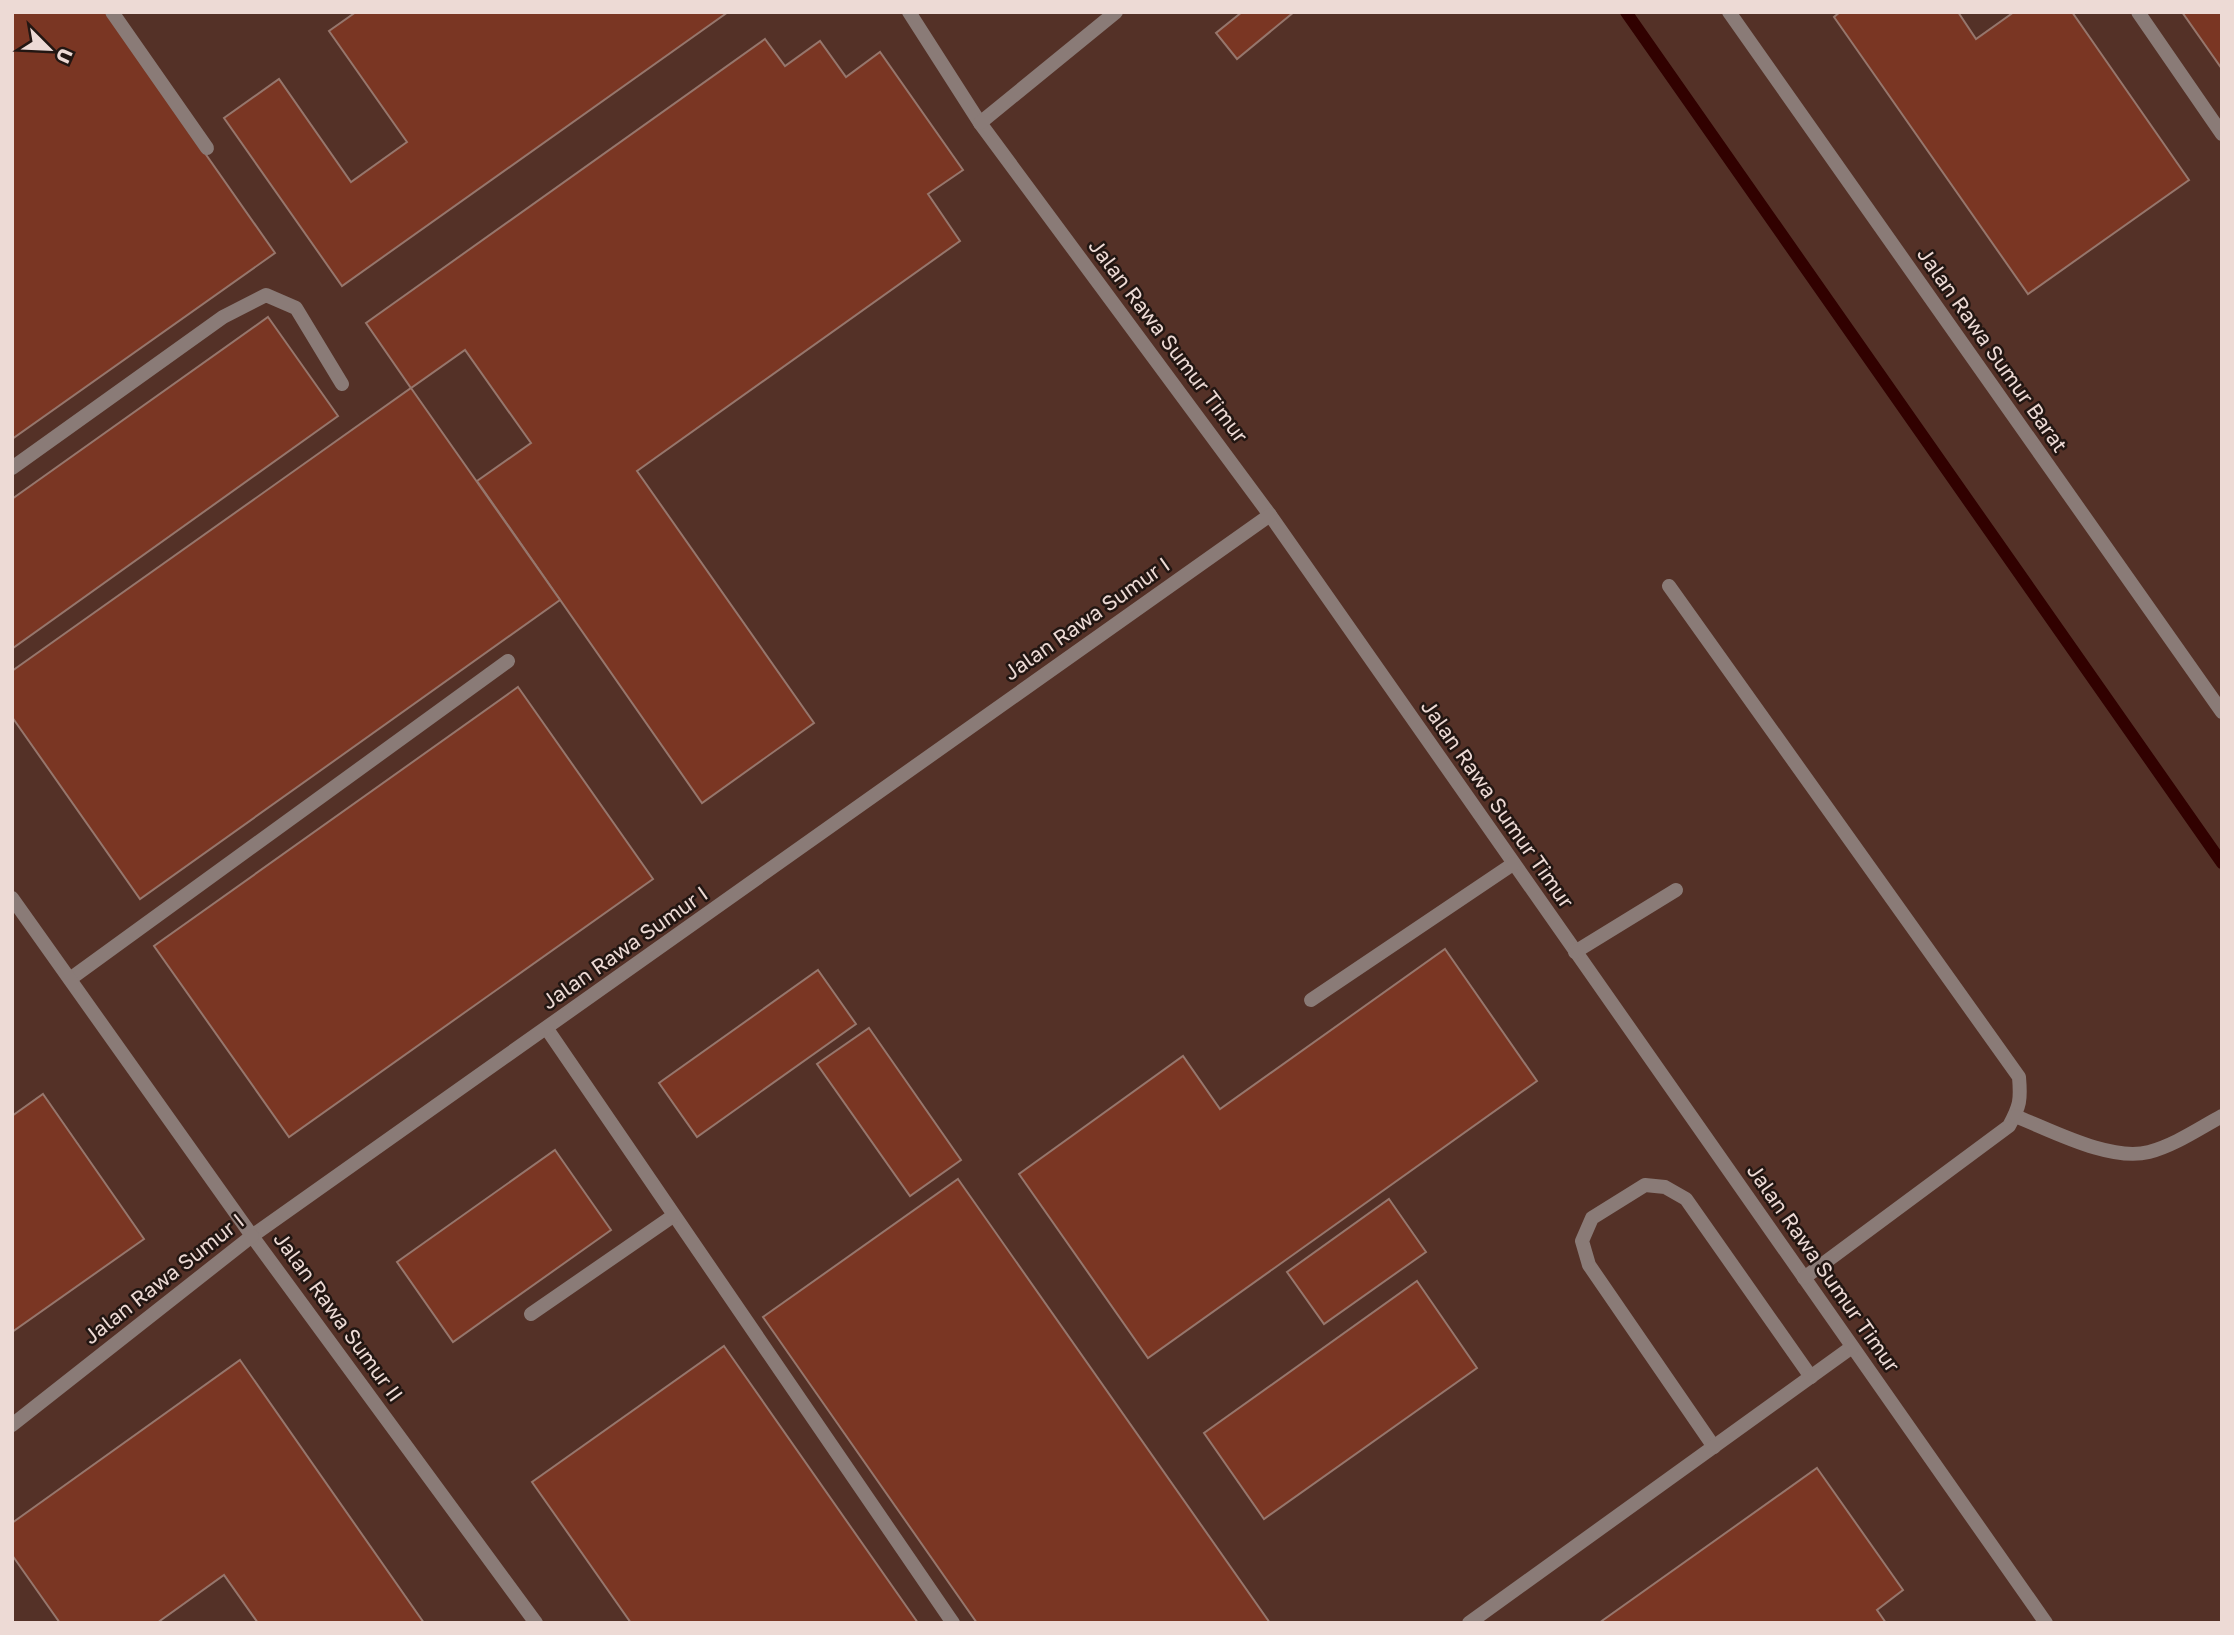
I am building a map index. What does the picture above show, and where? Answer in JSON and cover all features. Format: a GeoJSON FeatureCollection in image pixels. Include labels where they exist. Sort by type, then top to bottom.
{"type":"FeatureCollection","features":[{"type":"Feature","properties":{"kind":"street"},"geometry":{"type":"LineString","coordinates":[[112,12],[207,148]]}},
{"type":"Feature","properties":{"kind":"street","name":"Jalan Rawa Sumur Timur"},"geometry":{"type":"LineString","coordinates":[[909,12],[980,123],[1270,515],[2046,1623]]}},
{"type":"Feature","properties":{"kind":"street"},"geometry":{"type":"LineString","coordinates":[[980,123],[1116,12]]}},
{"type":"Feature","properties":{"kind":"street","name":"Jalan Rawa Sumur Barat"},"geometry":{"type":"LineString","coordinates":[[1729,12],[2222,712]]}},
{"type":"Feature","properties":{"kind":"street"},"geometry":{"type":"LineString","coordinates":[[2138,12],[2222,134]]}},
{"type":"Feature","properties":{"kind":"street"},"geometry":{"type":"LineString","coordinates":[[12,468],[223,317],[266,295],[296,308],[342,384]]}},
{"type":"Feature","properties":{"kind":"street","name":"Jalan Rawa Sumur I"},"geometry":{"type":"LineString","coordinates":[[12,1425],[253,1236],[1270,515]]}},
{"type":"Feature","properties":{"kind":"street"},"geometry":{"type":"LineString","coordinates":[[1670,586],[2019,1077],[2021,1099],[2008,1126],[1804,1278]]}},
{"type":"Feature","properties":{"kind":"street"},"geometry":{"type":"LineString","coordinates":[[70,979],[508,661]]}},
{"type":"Feature","properties":{"kind":"street"},"geometry":{"type":"LineString","coordinates":[[1311,1000],[1513,864]]}},
{"type":"Feature","properties":{"kind":"street"},"geometry":{"type":"LineString","coordinates":[[1575,952],[1676,890]]}},
{"type":"Feature","properties":{"kind":"street","name":"Jalan Rawa Sumur II"},"geometry":{"type":"LineString","coordinates":[[12,898],[253,1236],[536,1623]]}},
{"type":"Feature","properties":{"kind":"street"},"geometry":{"type":"LineString","coordinates":[[547,1029],[953,1623]]}},
{"type":"Feature","properties":{"kind":"street"},"geometry":{"type":"LineString","coordinates":[[2015,1116],[2103,1150],[2137,1154],[2170,1145],[2222,1116]]}},
{"type":"Feature","properties":{"kind":"street"},"geometry":{"type":"LineString","coordinates":[[1714,1447],[1589,1265],[1582,1241],[1592,1219],[1645,1185],[1665,1187],[1686,1199],[1811,1377]]}},
{"type":"Feature","properties":{"kind":"street"},"geometry":{"type":"LineString","coordinates":[[531,1314],[674,1216]]}},
{"type":"Feature","properties":{"kind":"street"},"geometry":{"type":"LineString","coordinates":[[1469,1623],[1852,1347]]}},
{"type":"Feature","properties":{"kind":"shaded area"},"geometry":{"type":"Polygon","coordinates":[[[12,12],[2222,12],[2222,1623],[12,1623],[12,12]]]}},
{"type":"Feature","properties":{"kind":"building"},"geometry":{"type":"Polygon","coordinates":[[[12,12],[106,12],[275,253],[12,439],[12,12]]]}},
{"type":"Feature","properties":{"kind":"building"},"geometry":{"type":"Polygon","coordinates":[[[356,12],[728,12],[342,286],[224,118],[279,79],[351,182],[407,142],[329,31],[356,12]]]}},
{"type":"Feature","properties":{"kind":"building"},"geometry":{"type":"Polygon","coordinates":[[[1242,12],[1294,12],[1237,59],[1216,33],[1242,12]]]}},
{"type":"Feature","properties":{"kind":"building"},"geometry":{"type":"Polygon","coordinates":[[[1840,12],[1958,12],[1976,39],[2014,12],[2072,12],[2189,180],[2028,294],[1834,17],[1840,12]]]}},
{"type":"Feature","properties":{"kind":"building"},"geometry":{"type":"Polygon","coordinates":[[[2182,12],[2222,12],[2222,69],[2182,12]]]}},
{"type":"Feature","properties":{"kind":"building"},"geometry":{"type":"Polygon","coordinates":[[[765,39],[785,66],[820,41],[846,77],[880,52],[963,170],[928,194],[960,241],[637,471],[814,723],[702,803],[477,481],[531,443],[465,350],[411,388],[366,323],[765,39]]]}},
{"type":"Feature","properties":{"kind":"building"},"geometry":{"type":"Polygon","coordinates":[[[268,317],[338,416],[13,648],[12,499],[268,317]]]}},
{"type":"Feature","properties":{"kind":"building"},"geometry":{"type":"Polygon","coordinates":[[[411,388],[560,600],[140,899],[12,717],[12,671],[411,388]]]}},
{"type":"Feature","properties":{"kind":"building"},"geometry":{"type":"Polygon","coordinates":[[[518,687],[653,879],[289,1137],[154,946],[518,687]]]}},
{"type":"Feature","properties":{"kind":"building"},"geometry":{"type":"Polygon","coordinates":[[[1445,949],[1537,1081],[1148,1358],[1019,1174],[1183,1056],[1220,1109],[1445,949]]]}},
{"type":"Feature","properties":{"kind":"building"},"geometry":{"type":"Polygon","coordinates":[[[818,970],[856,1024],[697,1137],[659,1083],[818,970]]]}},
{"type":"Feature","properties":{"kind":"building"},"geometry":{"type":"Polygon","coordinates":[[[869,1028],[961,1160],[910,1196],[817,1064],[869,1028]]]}},
{"type":"Feature","properties":{"kind":"building"},"geometry":{"type":"Polygon","coordinates":[[[43,1094],[144,1239],[12,1332],[12,1116],[43,1094]]]}},
{"type":"Feature","properties":{"kind":"building"},"geometry":{"type":"Polygon","coordinates":[[[555,1150],[611,1230],[453,1342],[397,1262],[555,1150]]]}},
{"type":"Feature","properties":{"kind":"building"},"geometry":{"type":"Polygon","coordinates":[[[958,1179],[1270,1623],[977,1623],[763,1317],[958,1179]]]}},
{"type":"Feature","properties":{"kind":"building"},"geometry":{"type":"Polygon","coordinates":[[[1389,1199],[1426,1252],[1324,1324],[1287,1272],[1389,1199]]]}},
{"type":"Feature","properties":{"kind":"building"},"geometry":{"type":"Polygon","coordinates":[[[1417,1281],[1477,1368],[1264,1519],[1204,1433],[1417,1281]]]}},
{"type":"Feature","properties":{"kind":"building"},"geometry":{"type":"Polygon","coordinates":[[[724,1346],[918,1623],[631,1623],[532,1482],[724,1346]]]}},
{"type":"Feature","properties":{"kind":"building"},"geometry":{"type":"Polygon","coordinates":[[[240,1360],[424,1623],[258,1623],[224,1575],[157,1623],[60,1623],[12,1555],[12,1523],[240,1360]]]}},
{"type":"Feature","properties":{"kind":"building"},"geometry":{"type":"Polygon","coordinates":[[[1817,1468],[1903,1590],[1877,1610],[1886,1623],[1599,1623],[1817,1468]]]}},
{"type":"Feature","properties":{"kind":"waterway"},"geometry":{"type":"LineString","coordinates":[[1626,12],[2222,863]]}}]}
